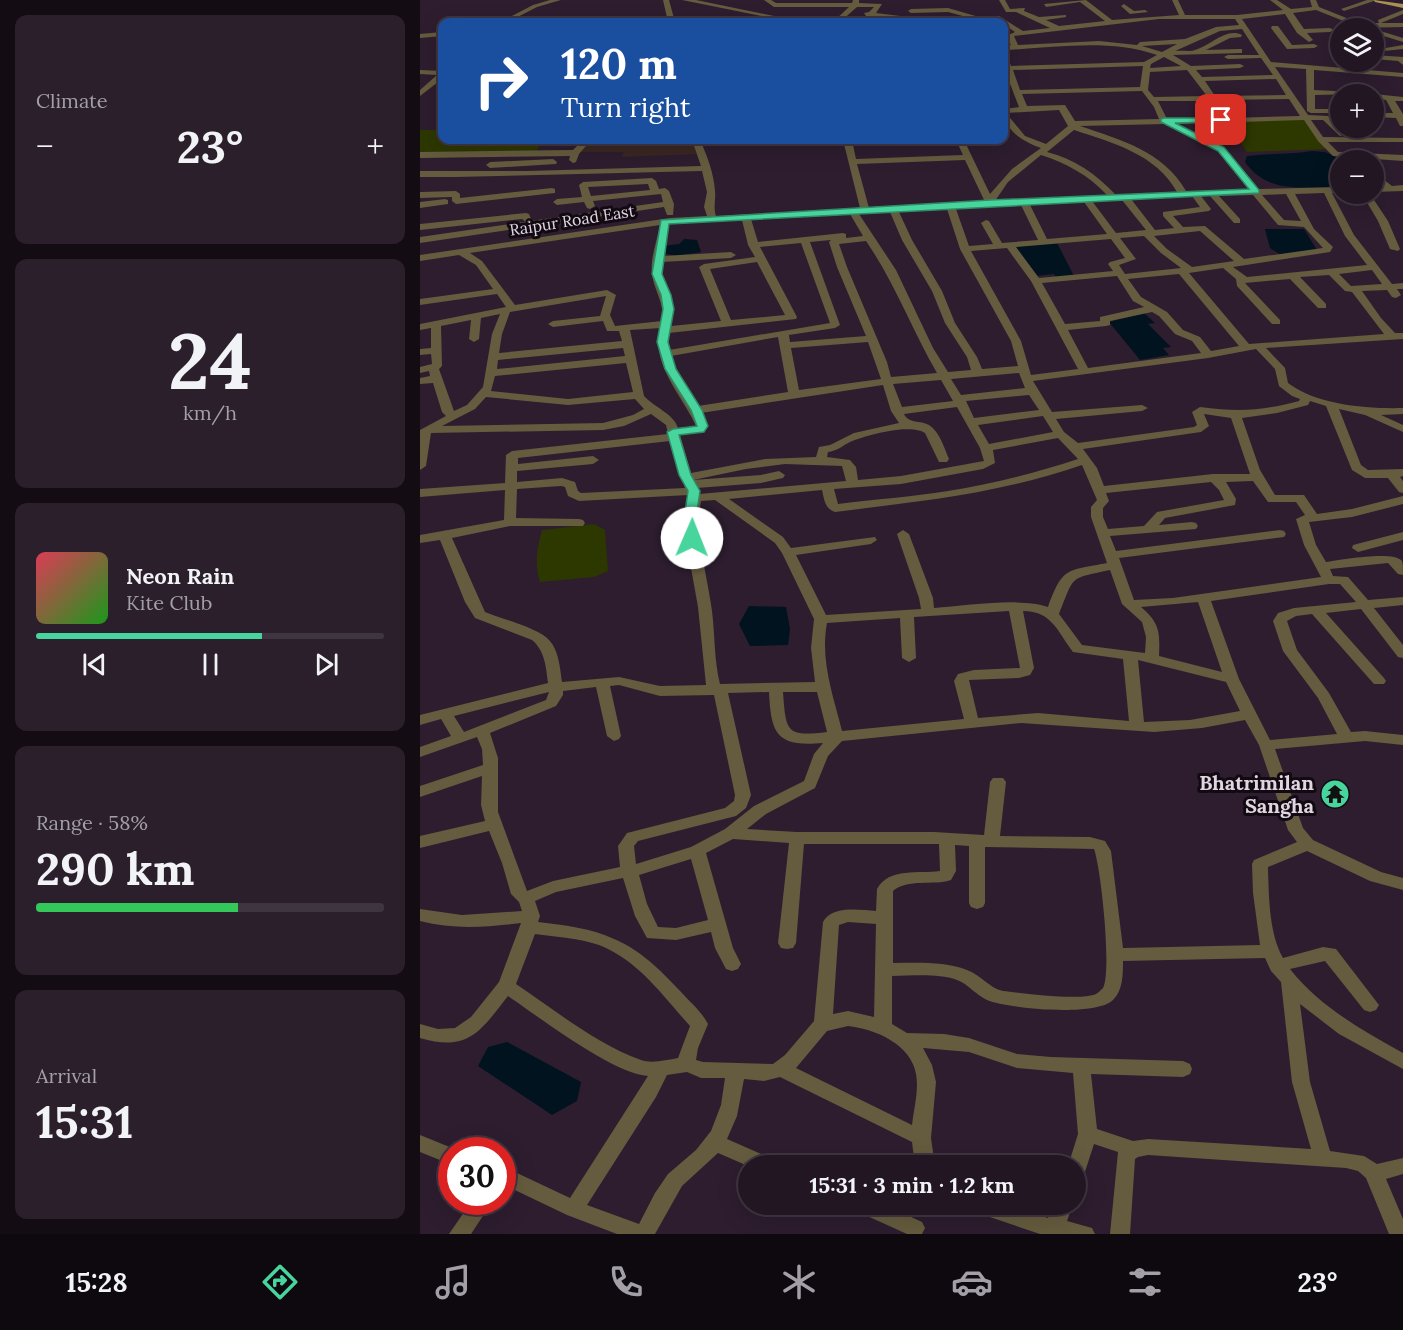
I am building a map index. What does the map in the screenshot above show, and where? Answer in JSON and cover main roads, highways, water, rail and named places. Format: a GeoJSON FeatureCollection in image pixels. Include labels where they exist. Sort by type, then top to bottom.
{"type":"FeatureCollection","features":[{"type":"Feature","properties":{"kind":"main road"},"geometry":{"type":"LineString","coordinates":[[1376,0],[1403,6]]}},
{"type":"Feature","properties":{"kind":"water"},"geometry":{"type":"Polygon","coordinates":[[[1312,151],[1330,154],[1329,187],[1282,186],[1262,178],[1245,162],[1247,156],[1312,151]]]}},
{"type":"Feature","properties":{"kind":"water"},"geometry":{"type":"Polygon","coordinates":[[[1265,229],[1304,229],[1317,250],[1281,255],[1270,248],[1265,229]]]}},
{"type":"Feature","properties":{"kind":"water"},"geometry":{"type":"Polygon","coordinates":[[[684,239],[697,240],[701,252],[676,256],[663,253],[663,246],[679,244],[684,239]]]}},
{"type":"Feature","properties":{"kind":"water"},"geometry":{"type":"Polygon","coordinates":[[[1056,241],[1074,276],[1057,278],[1054,274],[1035,276],[1014,245],[1056,241]]]}},
{"type":"Feature","properties":{"kind":"water"},"geometry":{"type":"Polygon","coordinates":[[[1144,313],[1155,323],[1148,324],[1171,347],[1163,348],[1169,355],[1140,360],[1109,322],[1144,313]]]}},
{"type":"Feature","properties":{"kind":"water"},"geometry":{"type":"Polygon","coordinates":[[[749,606],[786,607],[790,629],[788,645],[750,646],[739,624],[749,606]]]}},
{"type":"Feature","properties":{"kind":"water"},"geometry":{"type":"Polygon","coordinates":[[[507,1042],[581,1082],[577,1101],[552,1115],[478,1066],[488,1047],[507,1042]]]}},
{"type":"Feature","properties":{"kind":"place","name":"Bhatrimilan Sangha"},"geometry":{"type":"Point","coordinates":[1335,794]}}]}
